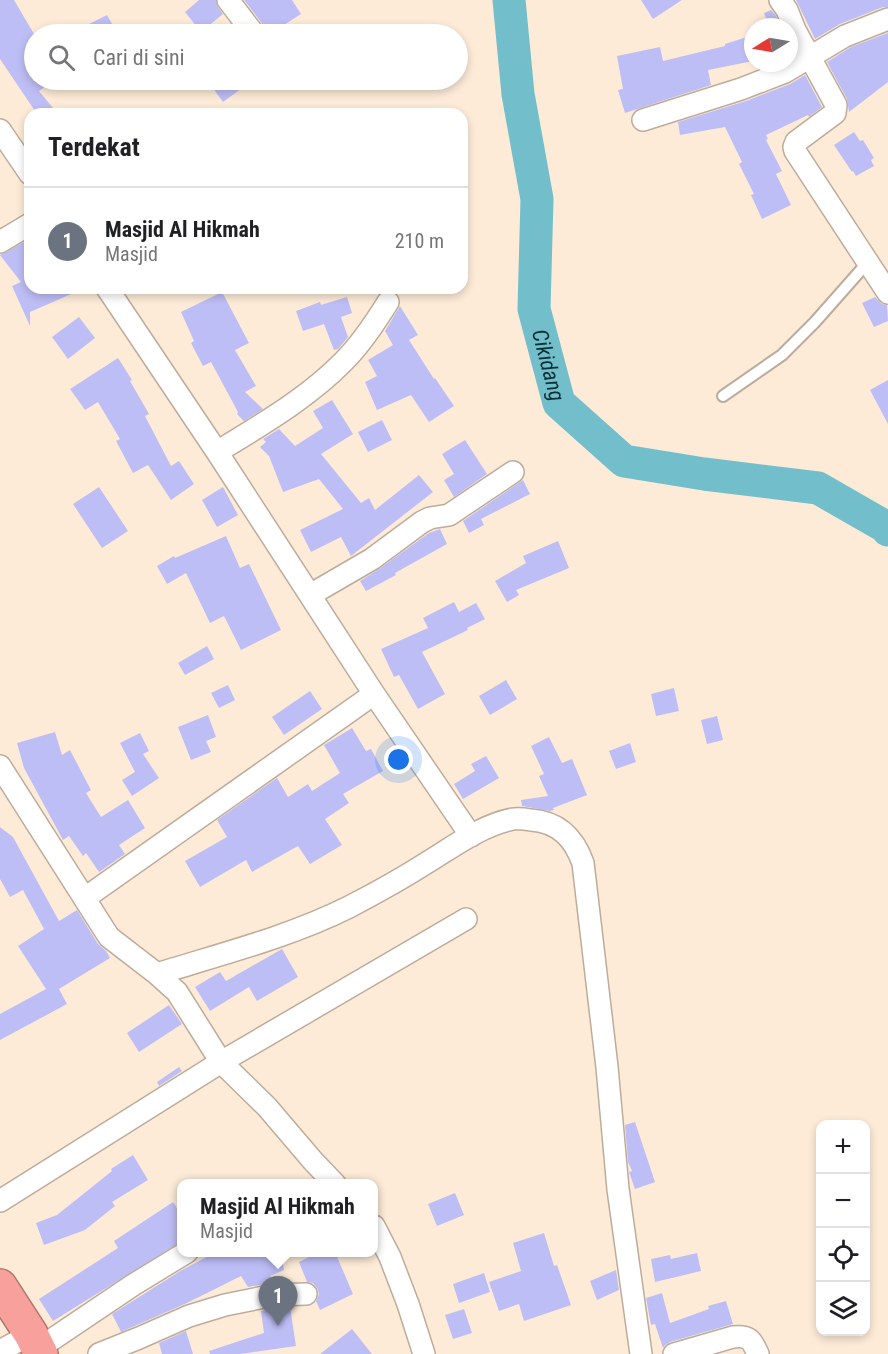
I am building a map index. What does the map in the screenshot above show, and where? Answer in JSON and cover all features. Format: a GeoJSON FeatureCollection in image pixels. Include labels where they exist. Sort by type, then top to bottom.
{"type":"FeatureCollection","features":[{"type":"Feature","properties":{"kind":"highway"},"geometry":{"type":"LineString","coordinates":[[0,1286],[37,1346]]}},
{"type":"Feature","properties":{"kind":"street"},"geometry":{"type":"LineString","coordinates":[[228,0],[246,24]]}},
{"type":"Feature","properties":{"kind":"street"},"geometry":{"type":"LineString","coordinates":[[780,0],[833,97],[837,109],[835,113],[796,142],[795,149],[888,293]]}},
{"type":"Feature","properties":{"kind":"street"},"geometry":{"type":"LineString","coordinates":[[643,120],[741,89],[785,72],[845,36],[888,19]]}},
{"type":"Feature","properties":{"kind":"street"},"geometry":{"type":"LineString","coordinates":[[0,130],[24,165]]}},
{"type":"Feature","properties":{"kind":"street"},"geometry":{"type":"LineString","coordinates":[[0,242],[24,228]]}},
{"type":"Feature","properties":{"kind":"street"},"geometry":{"type":"LineString","coordinates":[[110,294],[217,452],[374,694],[471,836]]}},
{"type":"Feature","properties":{"kind":"street"},"geometry":{"type":"LineString","coordinates":[[217,452],[312,389],[344,362],[368,334],[388,302]]}},
{"type":"Feature","properties":{"kind":"street"},"geometry":{"type":"LineString","coordinates":[[310,596],[372,559],[422,522],[430,518],[449,515],[513,472]]}},
{"type":"Feature","properties":{"kind":"street"},"geometry":{"type":"LineString","coordinates":[[85,898],[374,694]]}},
{"type":"Feature","properties":{"kind":"street"},"geometry":{"type":"LineString","coordinates":[[0,766],[109,937],[177,992],[221,1062],[267,1107],[330,1179]]}},
{"type":"Feature","properties":{"kind":"street"},"geometry":{"type":"LineString","coordinates":[[156,974],[285,934],[349,907],[471,836],[499,823],[515,818],[537,820],[562,831],[570,838],[583,863],[606,1055],[618,1189],[641,1354]]}},
{"type":"Feature","properties":{"kind":"street"},"geometry":{"type":"LineString","coordinates":[[0,1201],[221,1062],[466,919]]}},
{"type":"Feature","properties":{"kind":"street"},"geometry":{"type":"LineString","coordinates":[[378,1234],[390,1257],[408,1304],[424,1354]]}},
{"type":"Feature","properties":{"kind":"street"},"geometry":{"type":"LineString","coordinates":[[0,1352],[37,1346],[179,1257]]}},
{"type":"Feature","properties":{"kind":"street"},"geometry":{"type":"LineString","coordinates":[[99,1354],[189,1316],[225,1305],[274,1295],[306,1294]]}},
{"type":"Feature","properties":{"kind":"street"},"geometry":{"type":"LineString","coordinates":[[674,1354],[742,1336],[752,1341],[758,1354]]}},
{"type":"Feature","properties":{"kind":"lane"},"geometry":{"type":"LineString","coordinates":[[723,396],[782,355],[815,322],[868,262]]}},
{"type":"Feature","properties":{"kind":"building"},"geometry":{"type":"Polygon","coordinates":[[[0,0],[14,0],[28,24],[24,24],[24,90],[40,90],[53,108],[33,108],[0,59],[0,0]]]}},
{"type":"Feature","properties":{"kind":"building"},"geometry":{"type":"Polygon","coordinates":[[[199,0],[216,0],[223,14],[211,24],[195,24],[185,12],[199,0]]]}},
{"type":"Feature","properties":{"kind":"building"},"geometry":{"type":"Polygon","coordinates":[[[244,0],[292,0],[301,14],[286,24],[262,24],[244,0]]]}},
{"type":"Feature","properties":{"kind":"building"},"geometry":{"type":"Polygon","coordinates":[[[641,0],[682,0],[653,19],[641,0]]]}},
{"type":"Feature","properties":{"kind":"building"},"geometry":{"type":"Polygon","coordinates":[[[796,0],[888,0],[888,7],[840,24],[815,39],[796,0]]]}},
{"type":"Feature","properties":{"kind":"building"},"geometry":{"type":"Polygon","coordinates":[[[771,10],[777,18],[766,18],[764,13],[771,10]]]}},
{"type":"Feature","properties":{"kind":"building"},"geometry":{"type":"Polygon","coordinates":[[[107,15],[112,24],[89,24],[107,15]]]}},
{"type":"Feature","properties":{"kind":"building"},"geometry":{"type":"Polygon","coordinates":[[[888,33],[888,82],[849,112],[847,99],[827,62],[851,47],[888,33]]]}},
{"type":"Feature","properties":{"kind":"building"},"geometry":{"type":"Polygon","coordinates":[[[744,38],[744,63],[708,70],[711,85],[625,113],[618,90],[623,89],[617,56],[660,47],[663,61],[725,46],[725,44],[744,38]]]}},
{"type":"Feature","properties":{"kind":"building"},"geometry":{"type":"Polygon","coordinates":[[[805,75],[822,107],[809,117],[808,115],[766,135],[768,139],[766,140],[782,171],[776,174],[791,205],[762,219],[751,195],[754,194],[739,164],[742,162],[725,127],[680,135],[678,122],[746,101],[790,84],[805,75]]]}},
{"type":"Feature","properties":{"kind":"building"},"geometry":{"type":"Polygon","coordinates":[[[214,90],[239,90],[223,102],[214,90]]]}},
{"type":"Feature","properties":{"kind":"building"},"geometry":{"type":"Polygon","coordinates":[[[854,132],[860,141],[863,140],[874,158],[871,160],[874,166],[856,176],[834,145],[854,132]]]}},
{"type":"Feature","properties":{"kind":"building"},"geometry":{"type":"Polygon","coordinates":[[[24,242],[24,294],[71,294],[30,312],[30,326],[12,286],[21,282],[0,255],[24,242]]]}},
{"type":"Feature","properties":{"kind":"building"},"geometry":{"type":"Polygon","coordinates":[[[218,294],[223,294],[249,343],[235,350],[256,386],[245,392],[263,409],[244,421],[237,414],[211,362],[203,366],[191,343],[194,341],[181,312],[218,294]]]}},
{"type":"Feature","properties":{"kind":"building"},"geometry":{"type":"Polygon","coordinates":[[[347,297],[352,313],[341,317],[348,337],[338,349],[334,350],[324,324],[303,331],[296,311],[320,302],[321,305],[347,297]]]}},
{"type":"Feature","properties":{"kind":"building"},"geometry":{"type":"Polygon","coordinates":[[[875,297],[882,304],[887,305],[888,321],[874,327],[862,303],[875,297]]]}},
{"type":"Feature","properties":{"kind":"building"},"geometry":{"type":"Polygon","coordinates":[[[400,306],[418,335],[409,340],[454,406],[429,422],[411,395],[377,410],[365,382],[377,376],[368,360],[393,345],[385,331],[400,306]]]}},
{"type":"Feature","properties":{"kind":"building"},"geometry":{"type":"Polygon","coordinates":[[[79,317],[95,338],[68,359],[52,337],[79,317]]]}},
{"type":"Feature","properties":{"kind":"building"},"geometry":{"type":"Polygon","coordinates":[[[118,358],[149,414],[145,416],[171,466],[179,461],[194,484],[171,500],[148,465],[133,473],[116,441],[120,439],[98,402],[85,410],[70,389],[118,358]]]}},
{"type":"Feature","properties":{"kind":"building"},"geometry":{"type":"Polygon","coordinates":[[[888,380],[888,424],[870,390],[888,380]]]}},
{"type":"Feature","properties":{"kind":"building"},"geometry":{"type":"Polygon","coordinates":[[[332,400],[353,434],[321,454],[361,503],[369,498],[375,510],[419,475],[433,492],[351,556],[341,537],[311,552],[300,530],[343,509],[319,479],[283,492],[269,456],[260,447],[266,442],[263,439],[279,429],[295,446],[323,428],[313,411],[332,400]]]}},
{"type":"Feature","properties":{"kind":"building"},"geometry":{"type":"Polygon","coordinates":[[[382,420],[392,440],[368,452],[358,432],[382,420]]]}},
{"type":"Feature","properties":{"kind":"building"},"geometry":{"type":"Polygon","coordinates":[[[465,440],[487,474],[454,497],[444,480],[454,474],[442,454],[465,440]]]}},
{"type":"Feature","properties":{"kind":"building"},"geometry":{"type":"Polygon","coordinates":[[[523,480],[530,494],[481,519],[484,525],[469,533],[463,521],[523,480]]]}},
{"type":"Feature","properties":{"kind":"building"},"geometry":{"type":"Polygon","coordinates":[[[99,487],[128,531],[102,548],[73,504],[99,487]]]}},
{"type":"Feature","properties":{"kind":"building"},"geometry":{"type":"Polygon","coordinates":[[[223,487],[238,515],[217,527],[202,500],[223,487]]]}},
{"type":"Feature","properties":{"kind":"building"},"geometry":{"type":"Polygon","coordinates":[[[440,529],[447,544],[366,591],[360,581],[429,533],[440,529]]]}},
{"type":"Feature","properties":{"kind":"building"},"geometry":{"type":"Polygon","coordinates":[[[226,536],[240,568],[249,564],[281,630],[241,650],[224,616],[210,623],[186,573],[167,584],[157,566],[174,556],[175,558],[226,536]]]}},
{"type":"Feature","properties":{"kind":"building"},"geometry":{"type":"Polygon","coordinates":[[[558,541],[569,568],[516,590],[519,595],[507,602],[495,581],[526,563],[523,556],[558,541]]]}},
{"type":"Feature","properties":{"kind":"building"},"geometry":{"type":"Polygon","coordinates":[[[454,602],[459,612],[476,603],[485,619],[467,628],[468,630],[422,652],[445,694],[418,709],[399,675],[394,677],[381,649],[428,628],[423,618],[454,602]]]}},
{"type":"Feature","properties":{"kind":"building"},"geometry":{"type":"Polygon","coordinates":[[[207,646],[214,659],[185,675],[178,663],[207,646]]]}},
{"type":"Feature","properties":{"kind":"building"},"geometry":{"type":"Polygon","coordinates":[[[506,680],[517,699],[490,715],[479,696],[506,680]]]}},
{"type":"Feature","properties":{"kind":"building"},"geometry":{"type":"Polygon","coordinates":[[[228,685],[235,700],[219,708],[211,693],[228,685]]]}},
{"type":"Feature","properties":{"kind":"building"},"geometry":{"type":"Polygon","coordinates":[[[674,688],[679,711],[656,716],[651,694],[674,688]]]}},
{"type":"Feature","properties":{"kind":"building"},"geometry":{"type":"Polygon","coordinates":[[[310,691],[322,709],[284,735],[272,717],[310,691]]]}},
{"type":"Feature","properties":{"kind":"building"},"geometry":{"type":"Polygon","coordinates":[[[208,715],[216,737],[206,741],[211,752],[191,760],[178,727],[208,715]]]}},
{"type":"Feature","properties":{"kind":"building"},"geometry":{"type":"Polygon","coordinates":[[[717,716],[723,740],[707,744],[701,720],[717,716]]]}},
{"type":"Feature","properties":{"kind":"building"},"geometry":{"type":"Polygon","coordinates":[[[352,728],[366,751],[371,749],[383,771],[343,794],[349,803],[325,819],[342,845],[310,864],[298,846],[252,872],[246,860],[200,887],[185,861],[227,837],[217,820],[277,778],[288,797],[308,784],[312,791],[340,773],[324,745],[352,728]]]}},
{"type":"Feature","properties":{"kind":"building"},"geometry":{"type":"Polygon","coordinates":[[[55,732],[62,755],[70,750],[91,790],[86,793],[101,817],[128,800],[145,828],[119,845],[125,854],[99,872],[86,853],[83,856],[69,836],[63,840],[24,768],[17,743],[55,732]]]}},
{"type":"Feature","properties":{"kind":"building"},"geometry":{"type":"Polygon","coordinates":[[[140,733],[149,751],[143,754],[159,778],[132,796],[122,780],[135,772],[120,743],[140,733]]]}},
{"type":"Feature","properties":{"kind":"building"},"geometry":{"type":"Polygon","coordinates":[[[549,737],[562,763],[572,759],[587,795],[550,811],[522,806],[521,800],[548,796],[539,776],[544,774],[531,746],[549,737]]]}},
{"type":"Feature","properties":{"kind":"building"},"geometry":{"type":"Polygon","coordinates":[[[630,743],[636,762],[616,769],[609,751],[630,743]]]}},
{"type":"Feature","properties":{"kind":"building"},"geometry":{"type":"Polygon","coordinates":[[[486,756],[499,778],[463,799],[454,784],[475,771],[471,764],[486,756]]]}},
{"type":"Feature","properties":{"kind":"building"},"geometry":{"type":"Polygon","coordinates":[[[0,827],[13,837],[59,921],[77,910],[98,944],[110,958],[59,989],[67,1004],[0,1040],[0,1014],[46,989],[18,946],[44,929],[23,890],[10,897],[0,879],[0,827]]]}},
{"type":"Feature","properties":{"kind":"building"},"geometry":{"type":"Polygon","coordinates":[[[282,949],[298,977],[257,1001],[249,987],[210,1011],[195,987],[220,972],[226,981],[282,949]]]}},
{"type":"Feature","properties":{"kind":"building"},"geometry":{"type":"Polygon","coordinates":[[[169,1005],[182,1024],[139,1052],[127,1033],[169,1005]]]}},
{"type":"Feature","properties":{"kind":"building"},"geometry":{"type":"Polygon","coordinates":[[[179,1067],[182,1071],[159,1086],[157,1082],[179,1067]]]}},
{"type":"Feature","properties":{"kind":"building"},"geometry":{"type":"Polygon","coordinates":[[[635,1122],[655,1182],[635,1189],[629,1172],[632,1171],[628,1162],[625,1125],[635,1122]]]}},
{"type":"Feature","properties":{"kind":"building"},"geometry":{"type":"Polygon","coordinates":[[[133,1155],[148,1180],[112,1202],[115,1206],[85,1230],[44,1245],[36,1223],[57,1215],[112,1171],[111,1169],[133,1155]]]}},
{"type":"Feature","properties":{"kind":"building"},"geometry":{"type":"Polygon","coordinates":[[[455,1193],[464,1215],[437,1226],[428,1204],[455,1193]]]}},
{"type":"Feature","properties":{"kind":"building"},"geometry":{"type":"Polygon","coordinates":[[[173,1202],[177,1208],[177,1244],[53,1321],[39,1299],[118,1248],[114,1241],[173,1202]]]}},
{"type":"Feature","properties":{"kind":"building"},"geometry":{"type":"Polygon","coordinates":[[[544,1233],[554,1266],[557,1265],[571,1305],[524,1321],[519,1304],[499,1311],[489,1282],[521,1271],[513,1243],[544,1233]]]}},
{"type":"Feature","properties":{"kind":"building"},"geometry":{"type":"Polygon","coordinates":[[[697,1253],[701,1271],[655,1282],[651,1259],[670,1255],[671,1259],[697,1253]]]}},
{"type":"Feature","properties":{"kind":"building"},"geometry":{"type":"Polygon","coordinates":[[[207,1257],[282,1257],[284,1270],[270,1276],[272,1279],[265,1284],[248,1287],[241,1276],[121,1332],[112,1314],[207,1257]]]}},
{"type":"Feature","properties":{"kind":"building"},"geometry":{"type":"Polygon","coordinates":[[[309,1257],[337,1257],[353,1294],[320,1310],[316,1301],[319,1294],[317,1288],[313,1283],[307,1282],[299,1262],[309,1257]]]}},
{"type":"Feature","properties":{"kind":"building"},"geometry":{"type":"Polygon","coordinates":[[[616,1270],[619,1290],[597,1300],[590,1281],[616,1270]]]}},
{"type":"Feature","properties":{"kind":"building"},"geometry":{"type":"Polygon","coordinates":[[[484,1273],[490,1292],[459,1303],[453,1284],[484,1273]]]}},
{"type":"Feature","properties":{"kind":"building"},"geometry":{"type":"Polygon","coordinates":[[[662,1293],[670,1323],[709,1309],[708,1306],[726,1301],[733,1324],[670,1342],[663,1348],[655,1324],[651,1325],[646,1298],[662,1293]]]}},
{"type":"Feature","properties":{"kind":"building"},"geometry":{"type":"Polygon","coordinates":[[[290,1307],[296,1346],[240,1354],[210,1354],[209,1351],[264,1333],[261,1311],[290,1307]]]}},
{"type":"Feature","properties":{"kind":"building"},"geometry":{"type":"Polygon","coordinates":[[[464,1309],[472,1333],[453,1339],[445,1315],[464,1309]]]}},
{"type":"Feature","properties":{"kind":"building"},"geometry":{"type":"Polygon","coordinates":[[[352,1329],[372,1354],[320,1354],[352,1329]]]}},
{"type":"Feature","properties":{"kind":"building"},"geometry":{"type":"Polygon","coordinates":[[[186,1331],[193,1354],[162,1354],[159,1343],[186,1331]]]}},
{"type":"Feature","properties":{"kind":"waterway","name":"Cikidang"},"geometry":{"type":"LineString","coordinates":[[509,0],[518,94],[537,199],[534,309],[559,403],[624,461],[704,474],[818,488],[888,530]]}},
{"type":"Feature","properties":{"kind":"place","name":"Masjid Al Hikmah"},"geometry":{"type":"Point","coordinates":[278,1326]}}]}
